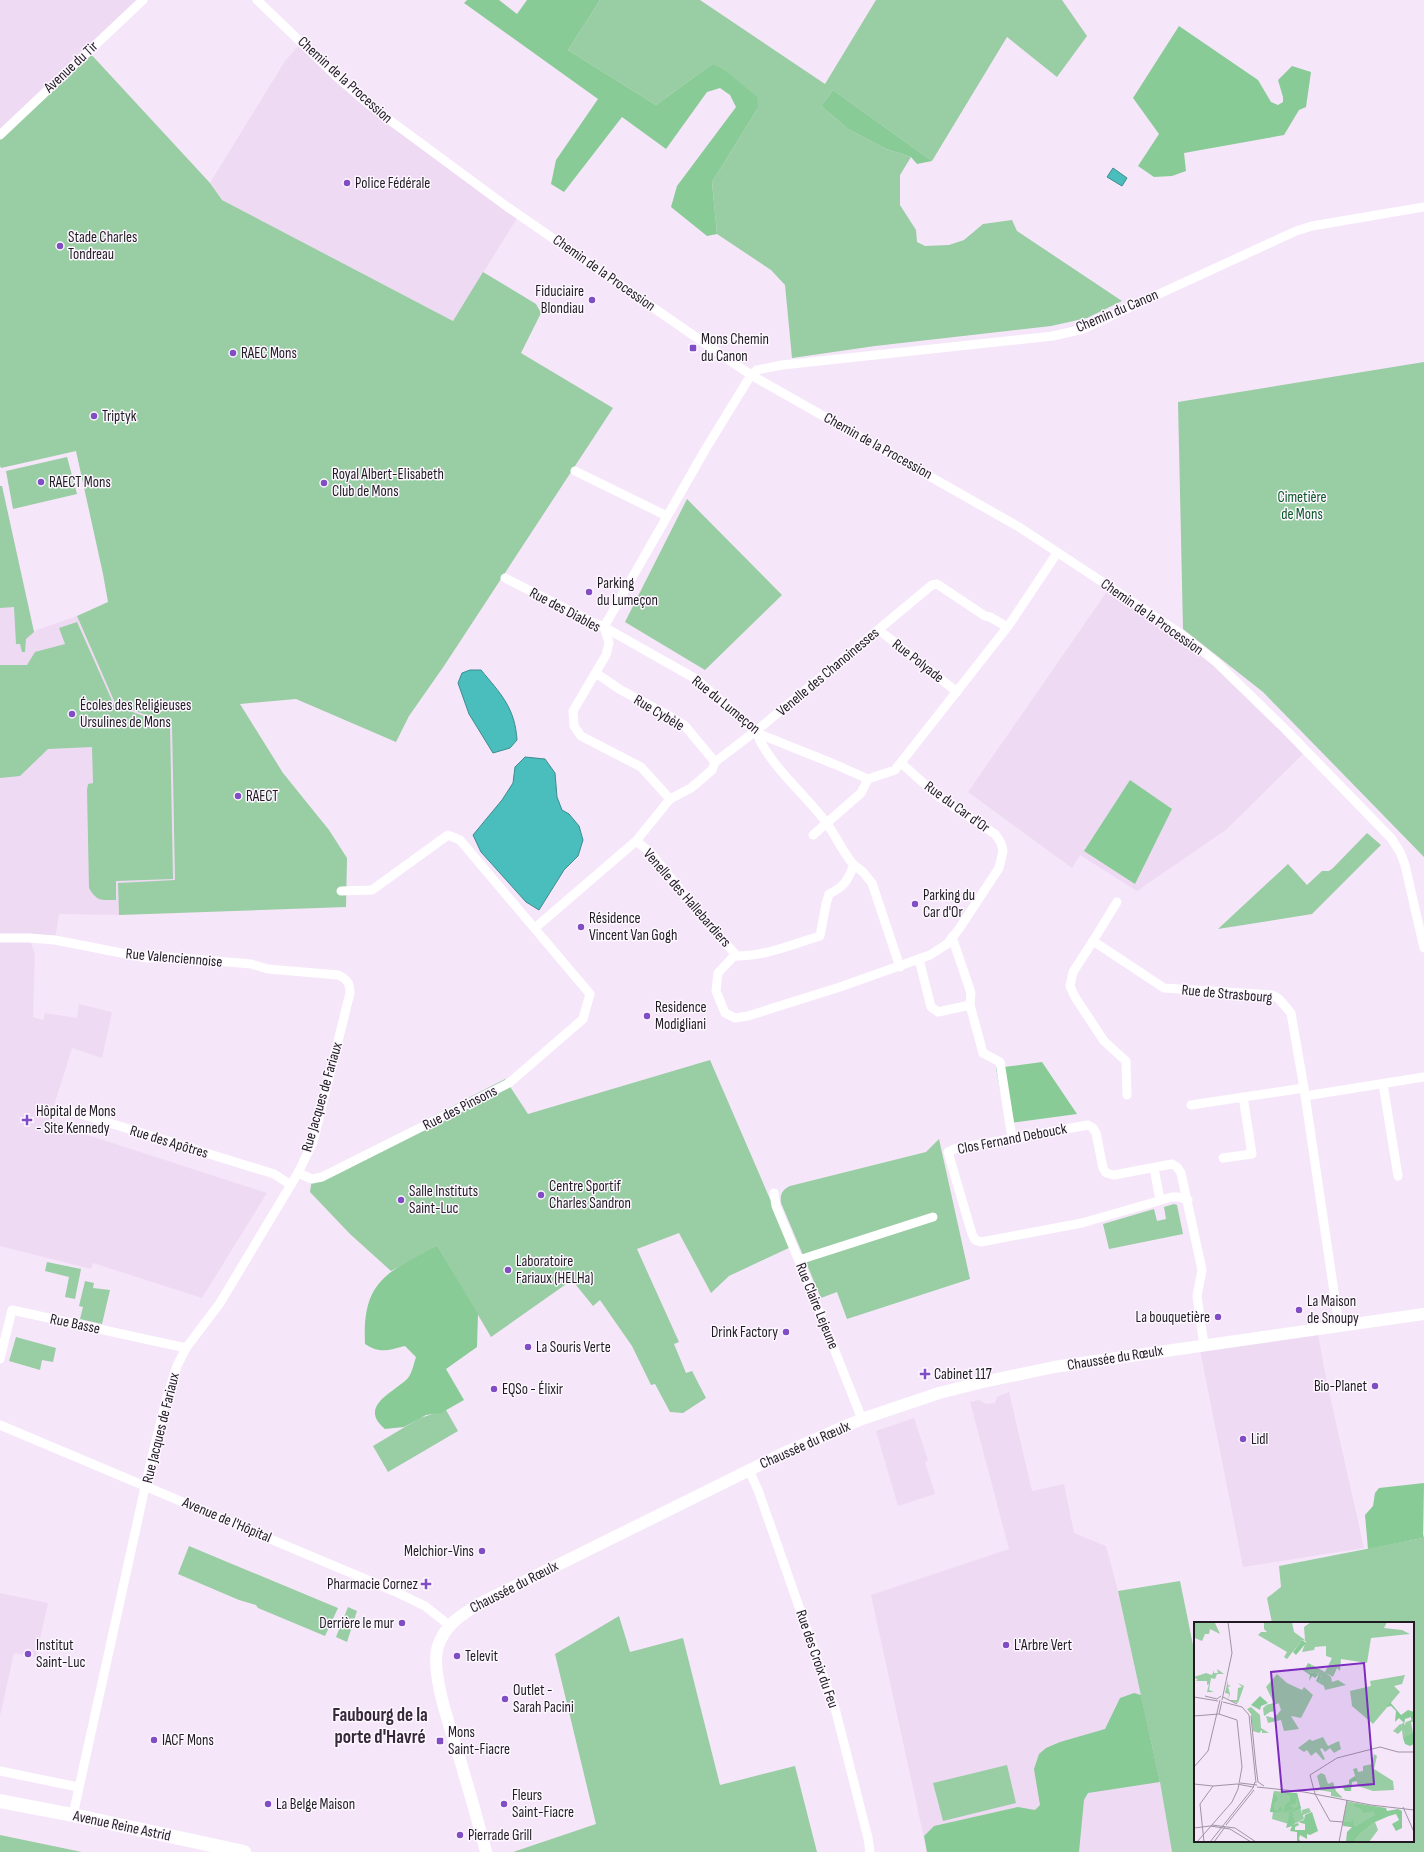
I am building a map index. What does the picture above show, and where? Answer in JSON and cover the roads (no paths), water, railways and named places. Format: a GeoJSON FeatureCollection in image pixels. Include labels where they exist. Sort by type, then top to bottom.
{"type":"FeatureCollection","features":[{"type":"Feature","properties":{"kind":"main road","name":"Chaussée du Rœulx"},"geometry":{"type":"LineString","coordinates":[[486,1852],[438,1676],[436,1656],[444,1632],[449,1625],[479,1604],[749,1470],[825,1434],[862,1419],[945,1392],[1006,1377],[1061,1366],[1424,1314]]}},
{"type":"Feature","properties":{"kind":"main road","name":"Avenue Reine Astrid"},"geometry":{"type":"LineString","coordinates":[[0,1801],[73,1815],[244,1852]]}},
{"type":"Feature","properties":{"kind":"street","name":"Avenue du Tir"},"geometry":{"type":"LineString","coordinates":[[0,135],[143,0]]}},
{"type":"Feature","properties":{"kind":"street","name":"Chemin de la Procession"},"geometry":{"type":"LineString","coordinates":[[257,0],[336,76],[395,124],[506,206],[751,375],[944,483],[1018,527],[1181,634],[1216,662],[1310,753],[1391,838],[1400,852],[1405,866],[1424,948]]}},
{"type":"Feature","properties":{"kind":"street","name":"Chemin du Canon"},"geometry":{"type":"LineString","coordinates":[[751,375],[757,370],[777,366],[1053,336],[1083,329],[1296,231],[1312,226],[1424,207]]}},
{"type":"Feature","properties":{"kind":"street"},"geometry":{"type":"LineString","coordinates":[[604,627],[667,516],[751,375]]}},
{"type":"Feature","properties":{"kind":"street"},"geometry":{"type":"LineString","coordinates":[[575,471],[667,516]]}},
{"type":"Feature","properties":{"kind":"street"},"geometry":{"type":"LineString","coordinates":[[813,835],[826,822],[861,793],[868,779],[895,770],[1008,626],[1057,553]]}},
{"type":"Feature","properties":{"kind":"street","name":"Rue des Diables"},"geometry":{"type":"LineString","coordinates":[[505,578],[604,627],[609,643],[606,655],[573,711],[574,726],[581,736],[641,767],[670,798]]}},
{"type":"Feature","properties":{"kind":"street","name":"Venelle des Chanoinesses"},"geometry":{"type":"LineString","coordinates":[[535,928],[636,841],[670,798],[691,788],[712,770],[715,762],[756,731],[879,630],[920,593],[932,585],[937,584],[985,616],[990,616],[1008,626]]}},
{"type":"Feature","properties":{"kind":"street","name":"Rue du Lumeçon"},"geometry":{"type":"LineString","coordinates":[[604,627],[696,679],[756,731],[868,779]]}},
{"type":"Feature","properties":{"kind":"street","name":"Rue Polyade"},"geometry":{"type":"LineString","coordinates":[[879,630],[957,692]]}},
{"type":"Feature","properties":{"kind":"street","name":"Rue Cybèle"},"geometry":{"type":"LineString","coordinates":[[596,674],[619,689],[685,726],[715,762]]}},
{"type":"Feature","properties":{"kind":"street"},"geometry":{"type":"LineString","coordinates":[[756,731],[758,739],[770,758],[826,822],[847,858],[854,866],[863,872],[872,883],[900,967]]}},
{"type":"Feature","properties":{"kind":"street","name":"Rue du Car d'Or"},"geometry":{"type":"LineString","coordinates":[[735,1018],[748,1016],[900,967],[936,951],[946,944],[952,937],[999,868],[1003,851],[995,834],[940,797],[901,763]]}},
{"type":"Feature","properties":{"kind":"street"},"geometry":{"type":"LineString","coordinates":[[341,891],[372,890],[448,835],[460,840],[535,928]]}},
{"type":"Feature","properties":{"kind":"street","name":"Venelle des Hallebardiers"},"geometry":{"type":"LineString","coordinates":[[636,841],[650,852],[737,956]]}},
{"type":"Feature","properties":{"kind":"street","name":"Venelle des Hallebardiers"},"geometry":{"type":"LineString","coordinates":[[735,1018],[725,1013],[716,991],[716,980],[718,973],[733,957],[747,956],[768,951],[820,936],[829,894],[840,889],[847,881],[854,866]]}},
{"type":"Feature","properties":{"kind":"street"},"geometry":{"type":"LineString","coordinates":[[1117,902],[1094,941],[1073,972],[1070,986],[1075,997],[1104,1041],[1126,1061],[1127,1095]]}},
{"type":"Feature","properties":{"kind":"street","name":"Rue des Pinsons"},"geometry":{"type":"LineString","coordinates":[[298,1173],[312,1179],[322,1177],[509,1083],[583,1019],[590,994],[535,928]]}},
{"type":"Feature","properties":{"kind":"street"},"geometry":{"type":"LineString","coordinates":[[952,937],[971,993],[970,1005],[983,1053],[1000,1062],[1012,1138]]}},
{"type":"Feature","properties":{"kind":"street","name":"Rue Valenciennoise"},"geometry":{"type":"LineString","coordinates":[[0,938],[55,940],[132,956],[251,964],[268,969],[338,975],[347,981]]}},
{"type":"Feature","properties":{"kind":"street","name":"Rue de Strasbourg"},"geometry":{"type":"LineString","coordinates":[[1094,941],[1164,988],[1272,995],[1279,998],[1291,1013],[1305,1092],[1339,1326]]}},
{"type":"Feature","properties":{"kind":"street"},"geometry":{"type":"LineString","coordinates":[[919,959],[931,1007],[938,1012],[970,1005]]}},
{"type":"Feature","properties":{"kind":"street","name":"Rue Jacques de Fariaux"},"geometry":{"type":"LineString","coordinates":[[73,1815],[146,1486],[166,1400],[177,1366],[186,1348],[220,1303],[298,1173],[313,1142],[350,993],[350,986],[347,981]]}},
{"type":"Feature","properties":{"kind":"street"},"geometry":{"type":"LineString","coordinates":[[1191,1105],[1244,1097],[1383,1084],[1424,1077]]}},
{"type":"Feature","properties":{"kind":"street"},"geometry":{"type":"LineString","coordinates":[[1383,1084],[1398,1176]]}},
{"type":"Feature","properties":{"kind":"street"},"geometry":{"type":"LineString","coordinates":[[1223,1158],[1252,1154],[1244,1097]]}},
{"type":"Feature","properties":{"kind":"street","name":"Rue des Apôtres"},"geometry":{"type":"LineString","coordinates":[[44,1113],[71,1111],[274,1174],[291,1185]]}},
{"type":"Feature","properties":{"kind":"street","name":"Clos Fernand Debouck"},"geometry":{"type":"LineString","coordinates":[[1188,1200],[1178,1197],[1160,1200],[1118,1214],[1082,1223],[981,1242],[975,1240],[960,1196],[948,1152],[954,1149],[1088,1125],[1093,1128],[1096,1133],[1103,1168],[1106,1173],[1114,1175],[1172,1164],[1178,1167],[1188,1200],[1202,1270],[1197,1296],[1204,1345]]}},
{"type":"Feature","properties":{"kind":"street"},"geometry":{"type":"LineString","coordinates":[[1154,1168],[1160,1200]]}},
{"type":"Feature","properties":{"kind":"street","name":"Rue Claire Lejeune"},"geometry":{"type":"LineString","coordinates":[[774,1193],[776,1206],[862,1419]]}},
{"type":"Feature","properties":{"kind":"street"},"geometry":{"type":"LineString","coordinates":[[799,1260],[933,1217]]}},
{"type":"Feature","properties":{"kind":"street","name":"Rue Basse"},"geometry":{"type":"LineString","coordinates":[[0,1359],[12,1310],[186,1348]]}},
{"type":"Feature","properties":{"kind":"street","name":"Avenue de l'Hôpital"},"geometry":{"type":"LineString","coordinates":[[0,1425],[396,1592],[425,1606],[449,1625]]}},
{"type":"Feature","properties":{"kind":"street","name":"Rue des Croix du Feu"},"geometry":{"type":"LineString","coordinates":[[749,1470],[760,1497],[836,1712],[868,1838],[870,1852]]}},
{"type":"Feature","properties":{"kind":"street","name":"Avenue Reine Astrid"},"geometry":{"type":"LineString","coordinates":[[0,1771],[78,1787]]}},
{"type":"Feature","properties":{"kind":"place","name":"Police Fédérale"},"geometry":{"type":"Point","coordinates":[347,183]}},
{"type":"Feature","properties":{"kind":"place","name":"Stade Charles Tondreau"},"geometry":{"type":"Point","coordinates":[60,246]}},
{"type":"Feature","properties":{"kind":"place","name":"Fiduciaire Blondiau"},"geometry":{"type":"Point","coordinates":[592,300]}},
{"type":"Feature","properties":{"kind":"place","name":"Mons Chemin du Canon"},"geometry":{"type":"Point","coordinates":[693,348]}},
{"type":"Feature","properties":{"kind":"place","name":"RAEC Mons"},"geometry":{"type":"Point","coordinates":[233,353]}},
{"type":"Feature","properties":{"kind":"place","name":"Triptyk"},"geometry":{"type":"Point","coordinates":[94,416]}},
{"type":"Feature","properties":{"kind":"place","name":"RAECT Mons"},"geometry":{"type":"Point","coordinates":[41,482]}},
{"type":"Feature","properties":{"kind":"place","name":"Royal Albert-Elisabeth Club de Mons"},"geometry":{"type":"Point","coordinates":[324,483]}},
{"type":"Feature","properties":{"kind":"place","name":"Parking du Lumeçon"},"geometry":{"type":"Point","coordinates":[589,592]}},
{"type":"Feature","properties":{"kind":"place","name":"Écoles des Religieuses Ursulines de Mons"},"geometry":{"type":"Point","coordinates":[72,714]}},
{"type":"Feature","properties":{"kind":"place","name":"RAECT"},"geometry":{"type":"Point","coordinates":[238,796]}},
{"type":"Feature","properties":{"kind":"place","name":"Parking du Car d'Or"},"geometry":{"type":"Point","coordinates":[915,904]}},
{"type":"Feature","properties":{"kind":"place","name":"Résidence Vincent Van Gogh"},"geometry":{"type":"Point","coordinates":[581,927]}},
{"type":"Feature","properties":{"kind":"place","name":"Residence Modigliani"},"geometry":{"type":"Point","coordinates":[647,1016]}},
{"type":"Feature","properties":{"kind":"place","name":"Hôpital de Mons - Site Kennedy"},"geometry":{"type":"Point","coordinates":[27,1120]}},
{"type":"Feature","properties":{"kind":"place","name":"Centre Sportif Charles Sandron"},"geometry":{"type":"Point","coordinates":[541,1195]}},
{"type":"Feature","properties":{"kind":"place","name":"Salle Instituts Saint-Luc"},"geometry":{"type":"Point","coordinates":[401,1200]}},
{"type":"Feature","properties":{"kind":"place","name":"Laboratoire Fariaux (HELHa)"},"geometry":{"type":"Point","coordinates":[508,1270]}},
{"type":"Feature","properties":{"kind":"place","name":"La Maison de Snoupy"},"geometry":{"type":"Point","coordinates":[1299,1310]}},
{"type":"Feature","properties":{"kind":"place","name":"La bouquetière"},"geometry":{"type":"Point","coordinates":[1218,1317]}},
{"type":"Feature","properties":{"kind":"place","name":"Drink Factory"},"geometry":{"type":"Point","coordinates":[786,1332]}},
{"type":"Feature","properties":{"kind":"place","name":"La Souris Verte"},"geometry":{"type":"Point","coordinates":[528,1347]}},
{"type":"Feature","properties":{"kind":"place","name":"Cabinet 117"},"geometry":{"type":"Point","coordinates":[925,1374]}},
{"type":"Feature","properties":{"kind":"place","name":"Bio-Planet"},"geometry":{"type":"Point","coordinates":[1375,1386]}},
{"type":"Feature","properties":{"kind":"place","name":"EQSo - Élixir"},"geometry":{"type":"Point","coordinates":[494,1389]}},
{"type":"Feature","properties":{"kind":"place","name":"Lidl"},"geometry":{"type":"Point","coordinates":[1243,1439]}},
{"type":"Feature","properties":{"kind":"place","name":"Melchior-Vins"},"geometry":{"type":"Point","coordinates":[482,1551]}},
{"type":"Feature","properties":{"kind":"place","name":"Pharmacie Cornez"},"geometry":{"type":"Point","coordinates":[426,1584]}},
{"type":"Feature","properties":{"kind":"place","name":"Derrière le mur"},"geometry":{"type":"Point","coordinates":[402,1623]}},
{"type":"Feature","properties":{"kind":"place","name":"L'Arbre Vert"},"geometry":{"type":"Point","coordinates":[1006,1645]}},
{"type":"Feature","properties":{"kind":"place","name":"Institut Saint-Luc"},"geometry":{"type":"Point","coordinates":[28,1654]}},
{"type":"Feature","properties":{"kind":"place","name":"Televit"},"geometry":{"type":"Point","coordinates":[457,1656]}},
{"type":"Feature","properties":{"kind":"place","name":"Outlet - Sarah Pacini"},"geometry":{"type":"Point","coordinates":[505,1699]}},
{"type":"Feature","properties":{"kind":"place","name":"IACF Mons"},"geometry":{"type":"Point","coordinates":[154,1740]}},
{"type":"Feature","properties":{"kind":"place","name":"Mons Saint-Fiacre"},"geometry":{"type":"Point","coordinates":[440,1741]}},
{"type":"Feature","properties":{"kind":"place","name":"La Belge Maison"},"geometry":{"type":"Point","coordinates":[268,1804]}},
{"type":"Feature","properties":{"kind":"place","name":"Fleurs Saint-Fiacre"},"geometry":{"type":"Point","coordinates":[504,1804]}},
{"type":"Feature","properties":{"kind":"place","name":"Pierrade Grill"},"geometry":{"type":"Point","coordinates":[460,1835]}},
{"type":"Feature","properties":{"kind":"district","name":"Faubourg de la porte d'Havré"},"geometry":{"type":"Point","coordinates":[380,1726]}},
{"type":"Feature","properties":{"kind":"park label","name":"Cimetière de Mons"},"geometry":{"type":"Point","coordinates":[1302,506]}}]}
